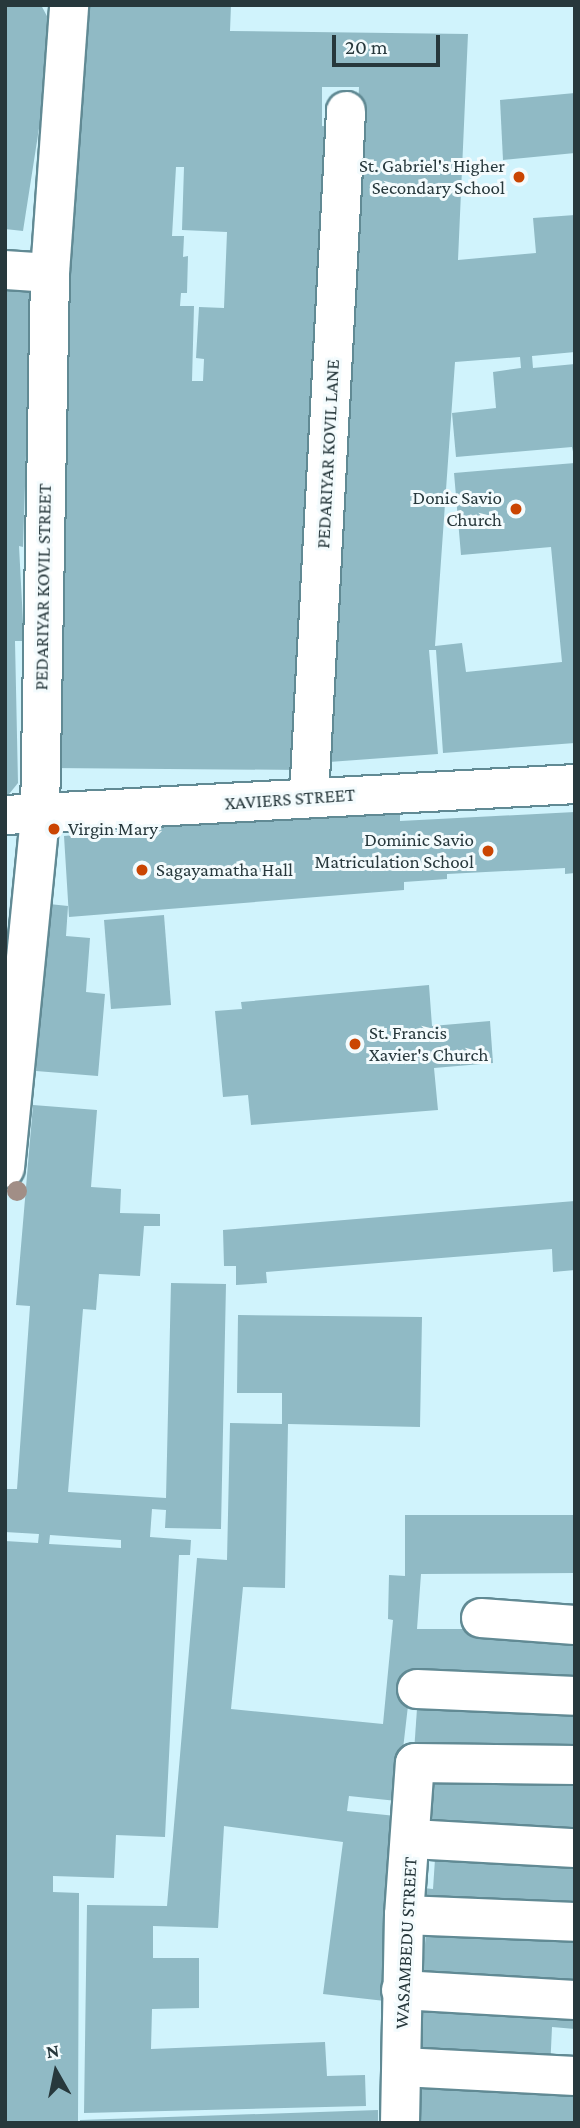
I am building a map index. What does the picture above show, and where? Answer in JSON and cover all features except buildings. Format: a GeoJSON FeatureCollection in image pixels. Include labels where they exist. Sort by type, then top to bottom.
{"type":"FeatureCollection","features":[{"type":"Feature","properties":{"kind":"street","name":"PEDARIYAR KOVIL STREET"},"geometry":{"type":"LineString","coordinates":[[5,1168],[50,273],[69,5]]}},
{"type":"Feature","properties":{"kind":"street","name":"PEDARIYAR KOVIL LANE"},"geometry":{"type":"LineString","coordinates":[[309,797],[346,111]]}},
{"type":"Feature","properties":{"kind":"street"},"geometry":{"type":"LineString","coordinates":[[5,270],[50,273]]}},
{"type":"Feature","properties":{"kind":"street","name":"XAVIERS STREET"},"geometry":{"type":"LineString","coordinates":[[23,816],[309,797],[575,784]]}},
{"type":"Feature","properties":{"kind":"street"},"geometry":{"type":"LineString","coordinates":[[481,1618],[575,1625]]}},
{"type":"Feature","properties":{"kind":"street"},"geometry":{"type":"LineString","coordinates":[[417,1689],[575,1696]]}},
{"type":"Feature","properties":{"kind":"street","name":"WASAMBEDU STREET"},"geometry":{"type":"LineString","coordinates":[[400,2123],[404,1915],[412,1839],[415,1763],[575,1766]]}},
{"type":"Feature","properties":{"kind":"street"},"geometry":{"type":"LineString","coordinates":[[412,1839],[575,1848]]}},
{"type":"Feature","properties":{"kind":"street"},"geometry":{"type":"LineString","coordinates":[[404,1915],[575,1922]]}},
{"type":"Feature","properties":{"kind":"street"},"geometry":{"type":"LineString","coordinates":[[401,1990],[575,2000]]}},
{"type":"Feature","properties":{"kind":"street"},"geometry":{"type":"LineString","coordinates":[[402,2067],[575,2076]]}},
{"type":"Feature","properties":{"kind":"place","name":"St. Gabriel's Higher Secondary School"},"geometry":{"type":"Point","coordinates":[519,177]}},
{"type":"Feature","properties":{"kind":"place","name":"Donic Savio Church"},"geometry":{"type":"Point","coordinates":[516,509]}},
{"type":"Feature","properties":{"kind":"place","name":"Virgin Mary"},"geometry":{"type":"Point","coordinates":[54,829]}},
{"type":"Feature","properties":{"kind":"place","name":"Dominic Savio Matriculation School"},"geometry":{"type":"Point","coordinates":[488,851]}},
{"type":"Feature","properties":{"kind":"place","name":"Sagayamatha Hall"},"geometry":{"type":"Point","coordinates":[142,870]}},
{"type":"Feature","properties":{"kind":"place","name":"St. Francis Xavier's Church"},"geometry":{"type":"Point","coordinates":[355,1044]}}]}
